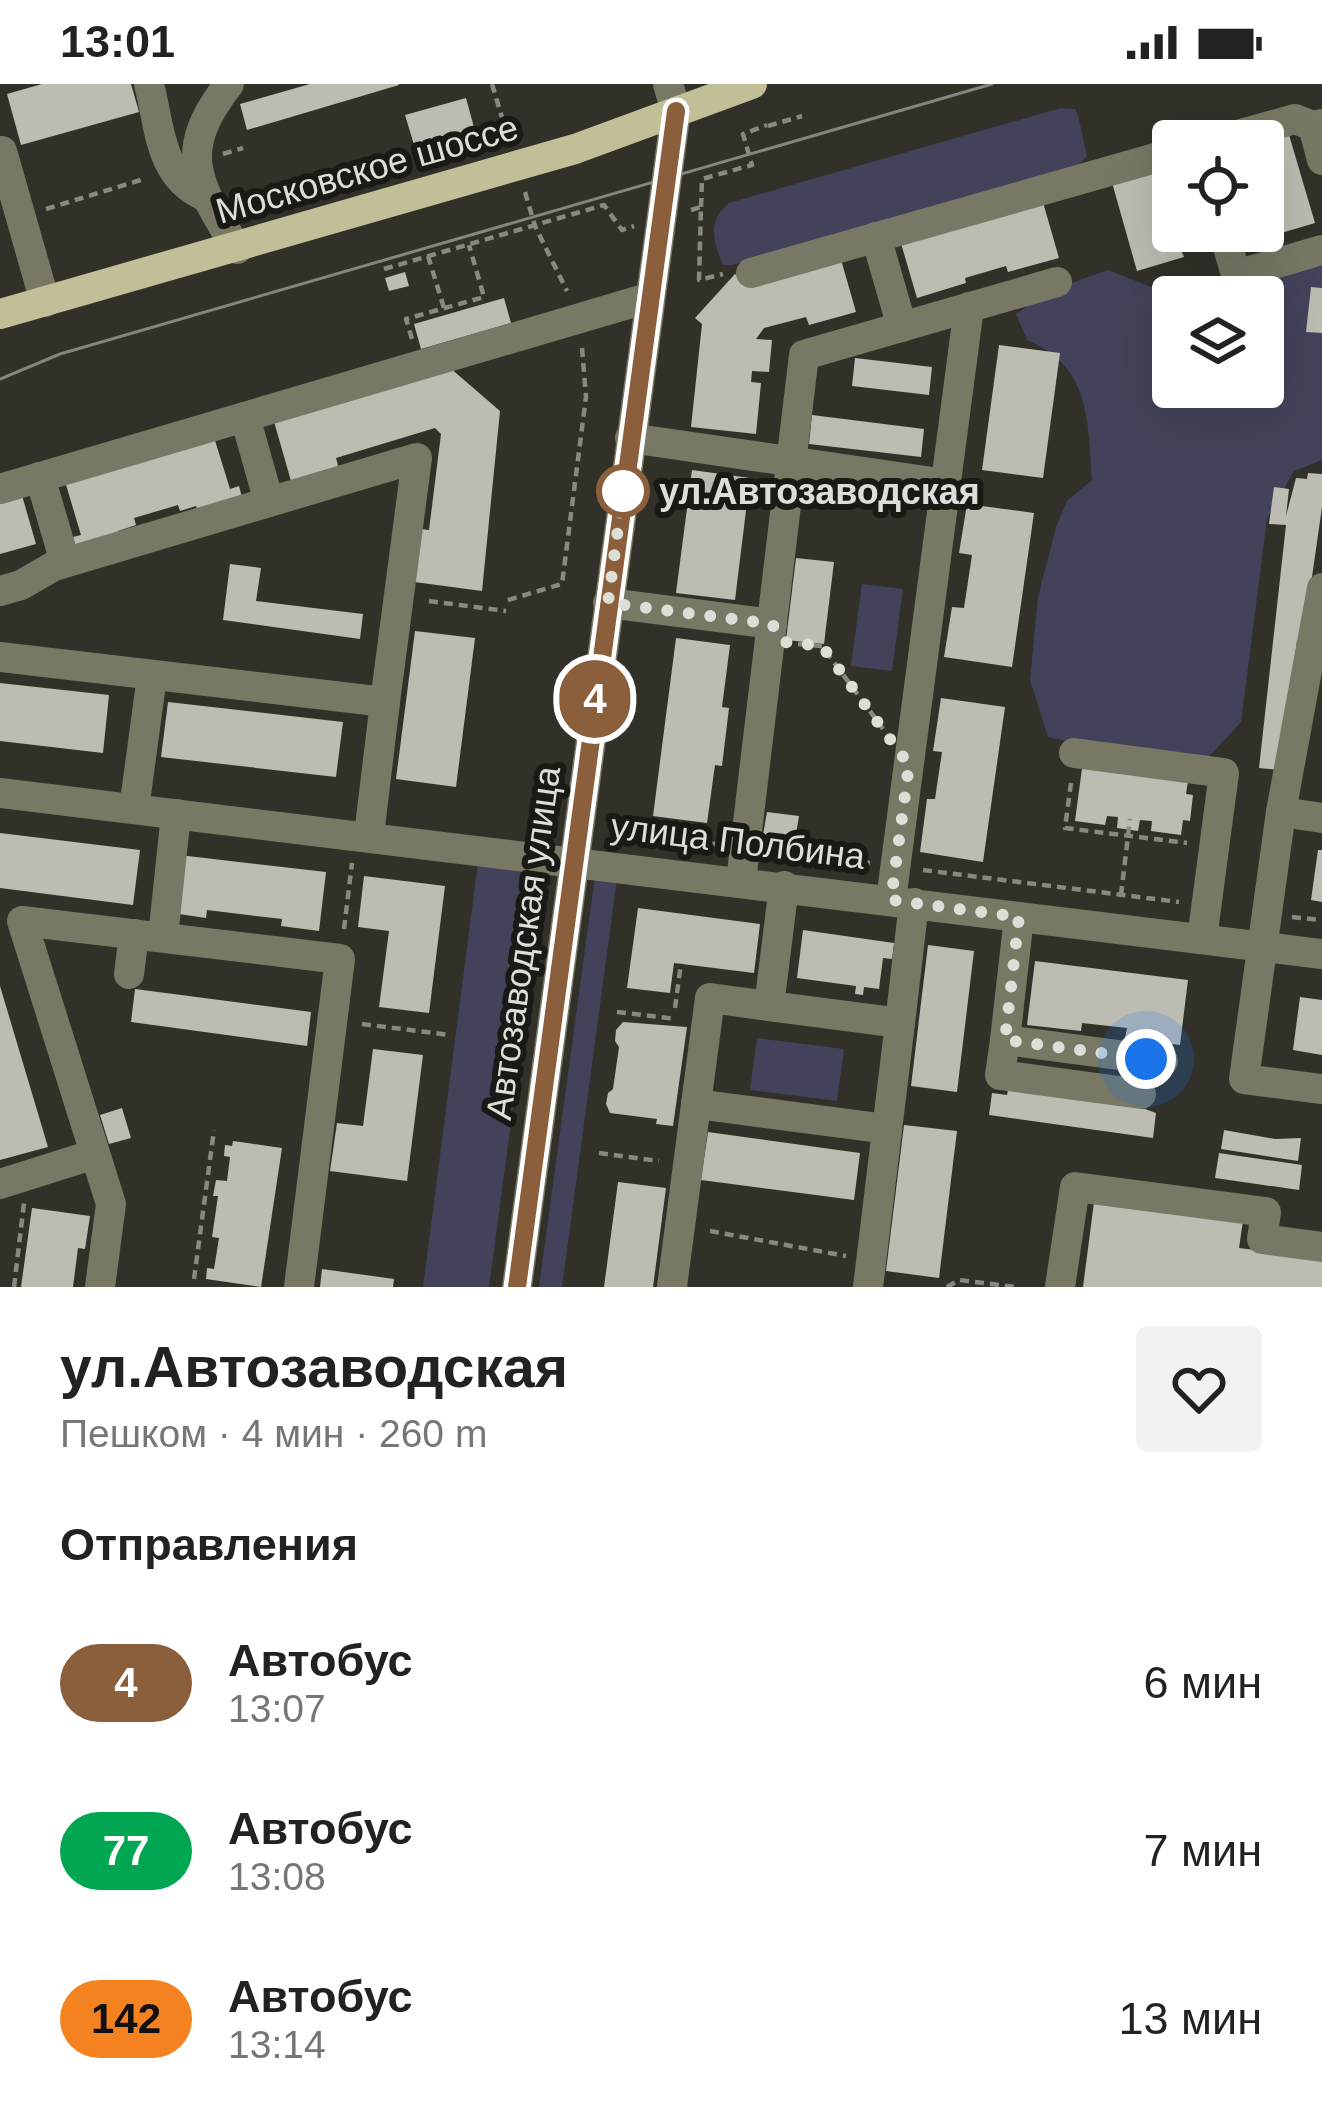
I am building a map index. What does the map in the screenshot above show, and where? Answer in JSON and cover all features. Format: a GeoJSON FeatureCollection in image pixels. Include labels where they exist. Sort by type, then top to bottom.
{"type":"FeatureCollection","features":[{"type":"Feature","properties":{"kind":"main road","name":"Московское шоссе"},"geometry":{"type":"LineString","coordinates":[[0,314],[575,149],[672,97],[752,84]]}},
{"type":"Feature","properties":{"kind":"street"},"geometry":{"type":"LineString","coordinates":[[149,84],[183,166],[236,248]]}},
{"type":"Feature","properties":{"kind":"street"},"geometry":{"type":"LineString","coordinates":[[183,166],[207,112],[230,84]]}},
{"type":"Feature","properties":{"kind":"street","name":"Автозаводская улица"},"geometry":{"type":"LineString","coordinates":[[517,1287],[672,97]]}},
{"type":"Feature","properties":{"kind":"street"},"geometry":{"type":"LineString","coordinates":[[1284,121],[1295,118],[1318,125],[1322,160]]}},
{"type":"Feature","properties":{"kind":"street"},"geometry":{"type":"LineString","coordinates":[[741,272],[1152,159]]}},
{"type":"Feature","properties":{"kind":"street"},"geometry":{"type":"LineString","coordinates":[[4,171],[45,302]]}},
{"type":"Feature","properties":{"kind":"street"},"geometry":{"type":"LineString","coordinates":[[876,238],[902,327]]}},
{"type":"Feature","properties":{"kind":"street"},"geometry":{"type":"LineString","coordinates":[[1230,252],[1236,274],[1322,250]]}},
{"type":"Feature","properties":{"kind":"street"},"geometry":{"type":"LineString","coordinates":[[742,881],[804,355],[1057,282]]}},
{"type":"Feature","properties":{"kind":"street"},"geometry":{"type":"LineString","coordinates":[[0,489],[648,298]]}},
{"type":"Feature","properties":{"kind":"street"},"geometry":{"type":"LineString","coordinates":[[870,1274],[900,1023],[903,902],[896,867],[969,307]]}},
{"type":"Feature","properties":{"kind":"street"},"geometry":{"type":"LineString","coordinates":[[244,417],[269,502]]}},
{"type":"Feature","properties":{"kind":"street"},"geometry":{"type":"LineString","coordinates":[[630,438],[946,484]]}},
{"type":"Feature","properties":{"kind":"street"},"geometry":{"type":"LineString","coordinates":[[0,591],[65,562],[417,458],[386,702],[361,843]]}},
{"type":"Feature","properties":{"kind":"street"},"geometry":{"type":"LineString","coordinates":[[40,477],[65,562]]}},
{"type":"Feature","properties":{"kind":"street"},"geometry":{"type":"LineString","coordinates":[[1322,588],[1280,812],[1244,1079],[1322,1089]]}},
{"type":"Feature","properties":{"kind":"street"},"geometry":{"type":"LineString","coordinates":[[608,603],[772,624]]}},
{"type":"Feature","properties":{"kind":"street"},"geometry":{"type":"LineString","coordinates":[[0,657],[386,702]]}},
{"type":"Feature","properties":{"kind":"street"},"geometry":{"type":"LineString","coordinates":[[134,809],[152,676]]}},
{"type":"Feature","properties":{"kind":"street"},"geometry":{"type":"LineString","coordinates":[[1075,753],[1224,773],[1202,939]]}},
{"type":"Feature","properties":{"kind":"street","name":"улица Полбина"},"geometry":{"type":"LineString","coordinates":[[0,794],[176,814],[361,843],[573,860],[1322,953]]}},
{"type":"Feature","properties":{"kind":"street"},"geometry":{"type":"LineString","coordinates":[[1280,812],[1322,818]]}},
{"type":"Feature","properties":{"kind":"street"},"geometry":{"type":"LineString","coordinates":[[129,974],[148,936],[176,814]]}},
{"type":"Feature","properties":{"kind":"street"},"geometry":{"type":"LineString","coordinates":[[769,1006],[784,886]]}},
{"type":"Feature","properties":{"kind":"street"},"geometry":{"type":"LineString","coordinates":[[1019,917],[1000,1075],[1141,1094]]}},
{"type":"Feature","properties":{"kind":"street"},"geometry":{"type":"LineString","coordinates":[[100,1287],[111,1204],[22,921],[340,958],[298,1287]]}},
{"type":"Feature","properties":{"kind":"street"},"geometry":{"type":"LineString","coordinates":[[672,1287],[710,998],[900,1023]]}},
{"type":"Feature","properties":{"kind":"street"},"geometry":{"type":"LineString","coordinates":[[1005,1040],[1163,1061]]}},
{"type":"Feature","properties":{"kind":"street"},"geometry":{"type":"LineString","coordinates":[[697,1104],[887,1129]]}},
{"type":"Feature","properties":{"kind":"street"},"geometry":{"type":"LineString","coordinates":[[14,1179],[94,1154]]}},
{"type":"Feature","properties":{"kind":"street"},"geometry":{"type":"LineString","coordinates":[[1060,1287],[1075,1187],[1266,1212],[1262,1239],[1322,1247]]}},
{"type":"Feature","properties":{"kind":"path"},"geometry":{"type":"LineString","coordinates":[[492,84],[506,130]]}},
{"type":"Feature","properties":{"kind":"path"},"geometry":{"type":"LineString","coordinates":[[743,134],[802,116]]}},
{"type":"Feature","properties":{"kind":"path"},"geometry":{"type":"LineString","coordinates":[[743,134],[767,125]]}},
{"type":"Feature","properties":{"kind":"path"},"geometry":{"type":"LineString","coordinates":[[699,280],[702,179],[752,165],[743,134]]}},
{"type":"Feature","properties":{"kind":"path"},"geometry":{"type":"LineString","coordinates":[[21,217],[243,148]]}},
{"type":"Feature","properties":{"kind":"path"},"geometry":{"type":"LineString","coordinates":[[508,600],[562,584],[586,397],[580,319],[535,226],[525,192]]}},
{"type":"Feature","properties":{"kind":"path"},"geometry":{"type":"LineString","coordinates":[[384,269],[604,205],[622,230],[700,207]]}},
{"type":"Feature","properties":{"kind":"path"},"geometry":{"type":"LineString","coordinates":[[420,366],[406,319],[484,297],[469,245]]}},
{"type":"Feature","properties":{"kind":"path"},"geometry":{"type":"LineString","coordinates":[[428,256],[444,308]]}},
{"type":"Feature","properties":{"kind":"path"},"geometry":{"type":"LineString","coordinates":[[685,286],[741,272]]}},
{"type":"Feature","properties":{"kind":"path"},"geometry":{"type":"LineString","coordinates":[[399,597],[506,611]]}},
{"type":"Feature","properties":{"kind":"path"},"geometry":{"type":"LineString","coordinates":[[772,624],[784,642],[822,646],[909,765]]}},
{"type":"Feature","properties":{"kind":"path"},"geometry":{"type":"LineString","coordinates":[[1075,753],[1065,828],[1190,843]]}},
{"type":"Feature","properties":{"kind":"path"},"geometry":{"type":"LineString","coordinates":[[1121,895],[1130,819]]}},
{"type":"Feature","properties":{"kind":"path"},"geometry":{"type":"LineString","coordinates":[[638,834],[1206,905]]}},
{"type":"Feature","properties":{"kind":"path"},"geometry":{"type":"LineString","coordinates":[[340,958],[361,843]]}},
{"type":"Feature","properties":{"kind":"path"},"geometry":{"type":"LineString","coordinates":[[1267,914],[1322,920]]}},
{"type":"Feature","properties":{"kind":"path"},"geometry":{"type":"LineString","coordinates":[[675,1008],[681,963]]}},
{"type":"Feature","properties":{"kind":"path"},"geometry":{"type":"LineString","coordinates":[[616,1012],[707,1023]]}},
{"type":"Feature","properties":{"kind":"path"},"geometry":{"type":"LineString","coordinates":[[332,1020],[450,1035]]}},
{"type":"Feature","properties":{"kind":"path"},"geometry":{"type":"LineString","coordinates":[[194,1279],[214,1130]]}},
{"type":"Feature","properties":{"kind":"path"},"geometry":{"type":"LineString","coordinates":[[599,1153],[688,1165]]}},
{"type":"Feature","properties":{"kind":"path"},"geometry":{"type":"LineString","coordinates":[[14,1179],[14,1287]]}},
{"type":"Feature","properties":{"kind":"path"},"geometry":{"type":"LineString","coordinates":[[680,1226],[870,1274]]}},
{"type":"Feature","properties":{"kind":"path"},"geometry":{"type":"LineString","coordinates":[[946,1287],[959,1280],[1016,1287]]}},
{"type":"Feature","properties":{"kind":"shaded area"},"geometry":{"type":"Polygon","coordinates":[[[1061,108],[1075,109],[1078,115],[1087,156],[1078,165],[723,265],[714,231],[717,217],[729,203],[1061,108]]]}},
{"type":"Feature","properties":{"kind":"shaded area"},"geometry":{"type":"Polygon","coordinates":[[[1322,266],[1322,460],[1294,471],[1267,519],[1241,722],[1206,760],[1116,751],[1048,737],[1030,680],[1038,597],[1056,527],[1067,501],[1092,480],[1082,397],[1063,364],[1027,340],[1016,314],[1049,291],[1108,270],[1152,287],[1152,408],[1284,408],[1284,276],[1278,276],[1322,266]]]}},
{"type":"Feature","properties":{"kind":"shaded area"},"geometry":{"type":"Polygon","coordinates":[[[862,584],[903,589],[892,671],[851,666],[862,584]]]}},
{"type":"Feature","properties":{"kind":"shaded area"},"geometry":{"type":"Polygon","coordinates":[[[479,855],[530,870],[541,898],[489,1287],[423,1287],[479,855]]]}},
{"type":"Feature","properties":{"kind":"shaded area"},"geometry":{"type":"Polygon","coordinates":[[[595,876],[617,879],[562,1287],[539,1287],[595,876]]]}},
{"type":"Feature","properties":{"kind":"shaded area"},"geometry":{"type":"Polygon","coordinates":[[[757,1038],[844,1049],[837,1101],[750,1090],[757,1038]]]}},
{"type":"Feature","properties":{"kind":"building"},"geometry":{"type":"Polygon","coordinates":[[[42,84],[131,84],[139,112],[21,145],[7,94],[42,84]]]}},
{"type":"Feature","properties":{"kind":"building"},"geometry":{"type":"Polygon","coordinates":[[[310,84],[399,85],[247,130],[240,104],[310,84]]]}},
{"type":"Feature","properties":{"kind":"building"},"geometry":{"type":"Polygon","coordinates":[[[466,98],[475,131],[415,148],[405,115],[466,98]]]}},
{"type":"Feature","properties":{"kind":"building"},"geometry":{"type":"Polygon","coordinates":[[[1284,130],[1315,223],[1284,232],[1284,130]]]}},
{"type":"Feature","properties":{"kind":"building"},"geometry":{"type":"Polygon","coordinates":[[[1152,167],[1152,252],[1182,252],[1184,257],[1137,271],[1111,179],[1152,167]]]}},
{"type":"Feature","properties":{"kind":"building"},"geometry":{"type":"Polygon","coordinates":[[[1042,199],[1059,258],[1008,272],[1006,266],[917,298],[900,240],[1042,199]]]}},
{"type":"Feature","properties":{"kind":"building"},"geometry":{"type":"Polygon","coordinates":[[[840,256],[856,312],[809,325],[806,317],[764,328],[756,339],[772,340],[769,372],[752,371],[751,382],[761,383],[756,434],[691,427],[702,324],[695,318],[735,274],[745,283],[840,256]]]}},
{"type":"Feature","properties":{"kind":"building"},"geometry":{"type":"Polygon","coordinates":[[[405,272],[409,286],[389,291],[385,278],[405,272]]]}},
{"type":"Feature","properties":{"kind":"building"},"geometry":{"type":"Polygon","coordinates":[[[1311,287],[1322,288],[1322,333],[1306,332],[1311,287]]]}},
{"type":"Feature","properties":{"kind":"building"},"geometry":{"type":"Polygon","coordinates":[[[504,298],[511,323],[421,349],[414,324],[504,298]]]}},
{"type":"Feature","properties":{"kind":"building"},"geometry":{"type":"Polygon","coordinates":[[[999,345],[1060,353],[1043,478],[982,470],[999,345]]]}},
{"type":"Feature","properties":{"kind":"building"},"geometry":{"type":"Polygon","coordinates":[[[855,358],[932,367],[929,395],[852,386],[855,358]]]}},
{"type":"Feature","properties":{"kind":"building"},"geometry":{"type":"Polygon","coordinates":[[[449,367],[500,411],[482,591],[407,581],[413,528],[429,530],[441,434],[435,428],[336,458],[340,473],[293,488],[273,418],[449,367]]]}},
{"type":"Feature","properties":{"kind":"building"},"geometry":{"type":"Polygon","coordinates":[[[812,415],[924,429],[921,457],[809,444],[812,415]]]}},
{"type":"Feature","properties":{"kind":"building"},"geometry":{"type":"Polygon","coordinates":[[[213,434],[230,489],[239,486],[244,505],[200,518],[196,506],[180,511],[178,505],[134,518],[136,525],[118,531],[122,541],[78,554],[73,537],[81,535],[64,478],[213,434]]]}},
{"type":"Feature","properties":{"kind":"building"},"geometry":{"type":"Polygon","coordinates":[[[692,470],[750,478],[735,600],[676,593],[692,470]]]}},
{"type":"Feature","properties":{"kind":"building"},"geometry":{"type":"Polygon","coordinates":[[[1308,473],[1322,474],[1322,507],[1308,605],[1297,640],[1282,770],[1259,768],[1286,525],[1269,524],[1274,487],[1289,489],[1286,516],[1296,478],[1307,479],[1308,473]]]}},
{"type":"Feature","properties":{"kind":"building"},"geometry":{"type":"Polygon","coordinates":[[[21,492],[36,544],[0,554],[0,498],[21,492]]]}},
{"type":"Feature","properties":{"kind":"building"},"geometry":{"type":"Polygon","coordinates":[[[857,493],[873,495],[871,509],[855,506],[857,493]]]}},
{"type":"Feature","properties":{"kind":"building"},"geometry":{"type":"Polygon","coordinates":[[[967,504],[1034,513],[1012,667],[944,657],[952,607],[964,608],[972,555],[959,553],[967,504]]]}},
{"type":"Feature","properties":{"kind":"building"},"geometry":{"type":"Polygon","coordinates":[[[796,558],[834,562],[824,644],[786,640],[796,558]]]}},
{"type":"Feature","properties":{"kind":"building"},"geometry":{"type":"Polygon","coordinates":[[[230,564],[261,568],[256,601],[363,614],[360,639],[223,620],[230,564]]]}},
{"type":"Feature","properties":{"kind":"building"},"geometry":{"type":"Polygon","coordinates":[[[415,631],[475,638],[456,787],[396,779],[415,631]]]}},
{"type":"Feature","properties":{"kind":"building"},"geometry":{"type":"Polygon","coordinates":[[[676,638],[730,645],[722,707],[729,708],[722,766],[715,765],[707,823],[653,816],[676,638]]]}},
{"type":"Feature","properties":{"kind":"building"},"geometry":{"type":"Polygon","coordinates":[[[0,683],[109,695],[103,753],[0,741],[0,683]]]}},
{"type":"Feature","properties":{"kind":"building"},"geometry":{"type":"Polygon","coordinates":[[[941,698],[1005,707],[983,862],[920,852],[927,799],[935,799],[942,752],[933,751],[941,698]]]}},
{"type":"Feature","properties":{"kind":"building"},"geometry":{"type":"Polygon","coordinates":[[[168,702],[343,722],[336,777],[161,757],[168,702]]]}},
{"type":"Feature","properties":{"kind":"building"},"geometry":{"type":"Polygon","coordinates":[[[1083,761],[1189,775],[1190,821],[1183,820],[1181,835],[1151,831],[1152,821],[1140,820],[1138,831],[1117,828],[1118,817],[1107,816],[1105,825],[1075,821],[1083,761]]]}},
{"type":"Feature","properties":{"kind":"building"},"geometry":{"type":"Polygon","coordinates":[[[767,812],[799,816],[795,840],[763,835],[767,812]]]}},
{"type":"Feature","properties":{"kind":"building"},"geometry":{"type":"Polygon","coordinates":[[[0,833],[140,850],[133,905],[0,888],[0,833]]]}},
{"type":"Feature","properties":{"kind":"building"},"geometry":{"type":"Polygon","coordinates":[[[1318,850],[1322,850],[1322,902],[1311,900],[1318,850]]]}},
{"type":"Feature","properties":{"kind":"building"},"geometry":{"type":"Polygon","coordinates":[[[179,855],[326,872],[319,931],[281,926],[282,919],[207,910],[206,918],[172,913],[179,855]]]}},
{"type":"Feature","properties":{"kind":"building"},"geometry":{"type":"Polygon","coordinates":[[[364,876],[445,886],[429,1013],[379,1007],[389,931],[358,927],[364,876]]]}},
{"type":"Feature","properties":{"kind":"building"},"geometry":{"type":"Polygon","coordinates":[[[638,908],[760,924],[754,973],[674,963],[670,993],[627,988],[638,908]]]}},
{"type":"Feature","properties":{"kind":"building"},"geometry":{"type":"Polygon","coordinates":[[[803,930],[894,943],[892,959],[883,958],[879,989],[864,987],[863,995],[855,994],[856,986],[797,978],[803,930]]]}},
{"type":"Feature","properties":{"kind":"building"},"geometry":{"type":"Polygon","coordinates":[[[928,945],[974,951],[957,1092],[911,1086],[928,945]]]}},
{"type":"Feature","properties":{"kind":"building"},"geometry":{"type":"Polygon","coordinates":[[[1035,961],[1188,980],[1180,1045],[1125,1038],[1127,1028],[1082,1023],[1081,1031],[1027,1025],[1035,961]]]}},
{"type":"Feature","properties":{"kind":"building"},"geometry":{"type":"Polygon","coordinates":[[[0,986],[48,1147],[0,1160],[0,986]]]}},
{"type":"Feature","properties":{"kind":"building"},"geometry":{"type":"Polygon","coordinates":[[[135,989],[311,1012],[307,1046],[131,1022],[135,989]]]}},
{"type":"Feature","properties":{"kind":"building"},"geometry":{"type":"Polygon","coordinates":[[[1300,997],[1322,1000],[1322,1055],[1293,1050],[1300,997]]]}},
{"type":"Feature","properties":{"kind":"building"},"geometry":{"type":"Polygon","coordinates":[[[623,1022],[687,1027],[673,1126],[656,1124],[657,1119],[610,1113],[606,1104],[619,1047],[616,1030],[623,1022]]]}},
{"type":"Feature","properties":{"kind":"building"},"geometry":{"type":"Polygon","coordinates":[[[373,1049],[423,1055],[407,1181],[330,1171],[337,1123],[363,1126],[373,1049]]]}},
{"type":"Feature","properties":{"kind":"building"},"geometry":{"type":"Polygon","coordinates":[[[1008,1090],[1145,1109],[1156,1113],[1153,1138],[989,1115],[992,1093],[1007,1095],[1008,1090]]]}},
{"type":"Feature","properties":{"kind":"building"},"geometry":{"type":"Polygon","coordinates":[[[122,1108],[131,1138],[109,1144],[100,1115],[122,1108]]]}},
{"type":"Feature","properties":{"kind":"building"},"geometry":{"type":"Polygon","coordinates":[[[904,1125],[957,1131],[939,1278],[886,1271],[904,1125]]]}},
{"type":"Feature","properties":{"kind":"building"},"geometry":{"type":"Polygon","coordinates":[[[1224,1130],[1275,1139],[1301,1138],[1298,1161],[1221,1149],[1224,1130]]]}},
{"type":"Feature","properties":{"kind":"building"},"geometry":{"type":"Polygon","coordinates":[[[708,1132],[860,1153],[854,1200],[701,1180],[708,1132]]]}},
{"type":"Feature","properties":{"kind":"building"},"geometry":{"type":"Polygon","coordinates":[[[233,1141],[282,1148],[261,1287],[206,1279],[207,1268],[214,1269],[219,1238],[212,1237],[216,1180],[227,1181],[230,1157],[224,1156],[225,1145],[232,1146],[233,1141]]]}},
{"type":"Feature","properties":{"kind":"building"},"geometry":{"type":"Polygon","coordinates":[[[1219,1153],[1302,1165],[1299,1190],[1215,1178],[1219,1153]]]}},
{"type":"Feature","properties":{"kind":"building"},"geometry":{"type":"Polygon","coordinates":[[[618,1182],[666,1188],[653,1287],[604,1287],[618,1182]]]}},
{"type":"Feature","properties":{"kind":"building"},"geometry":{"type":"Polygon","coordinates":[[[1094,1202],[1243,1221],[1239,1248],[1322,1258],[1322,1287],[1083,1287],[1094,1202]]]}},
{"type":"Feature","properties":{"kind":"building"},"geometry":{"type":"Polygon","coordinates":[[[32,1208],[90,1216],[85,1249],[78,1248],[73,1287],[21,1287],[32,1208]]]}},
{"type":"Feature","properties":{"kind":"building"},"geometry":{"type":"Polygon","coordinates":[[[322,1269],[394,1279],[393,1287],[320,1287],[322,1269]]]}},
{"type":"Feature","properties":{"kind":"tram line"},"geometry":{"type":"LineString","coordinates":[[0,379],[60,354],[992,84]]}},
{"type":"Feature","properties":{"kind":"bus line","name":"4"},"geometry":{"type":"LineString","coordinates":[[517,1287],[676,111]]}},
{"type":"Feature","properties":{"kind":"place","name":"ул.Автозаводская"},"geometry":{"type":"Point","coordinates":[623,491]}},
{"type":"Feature","properties":{"kind":"route"},"geometry":{"type":"LineString","coordinates":[[623,491],[608,603],[772,624],[784,642],[822,646],[909,765],[891,900],[1019,917],[1005,1040],[1146,1059]]}}]}
